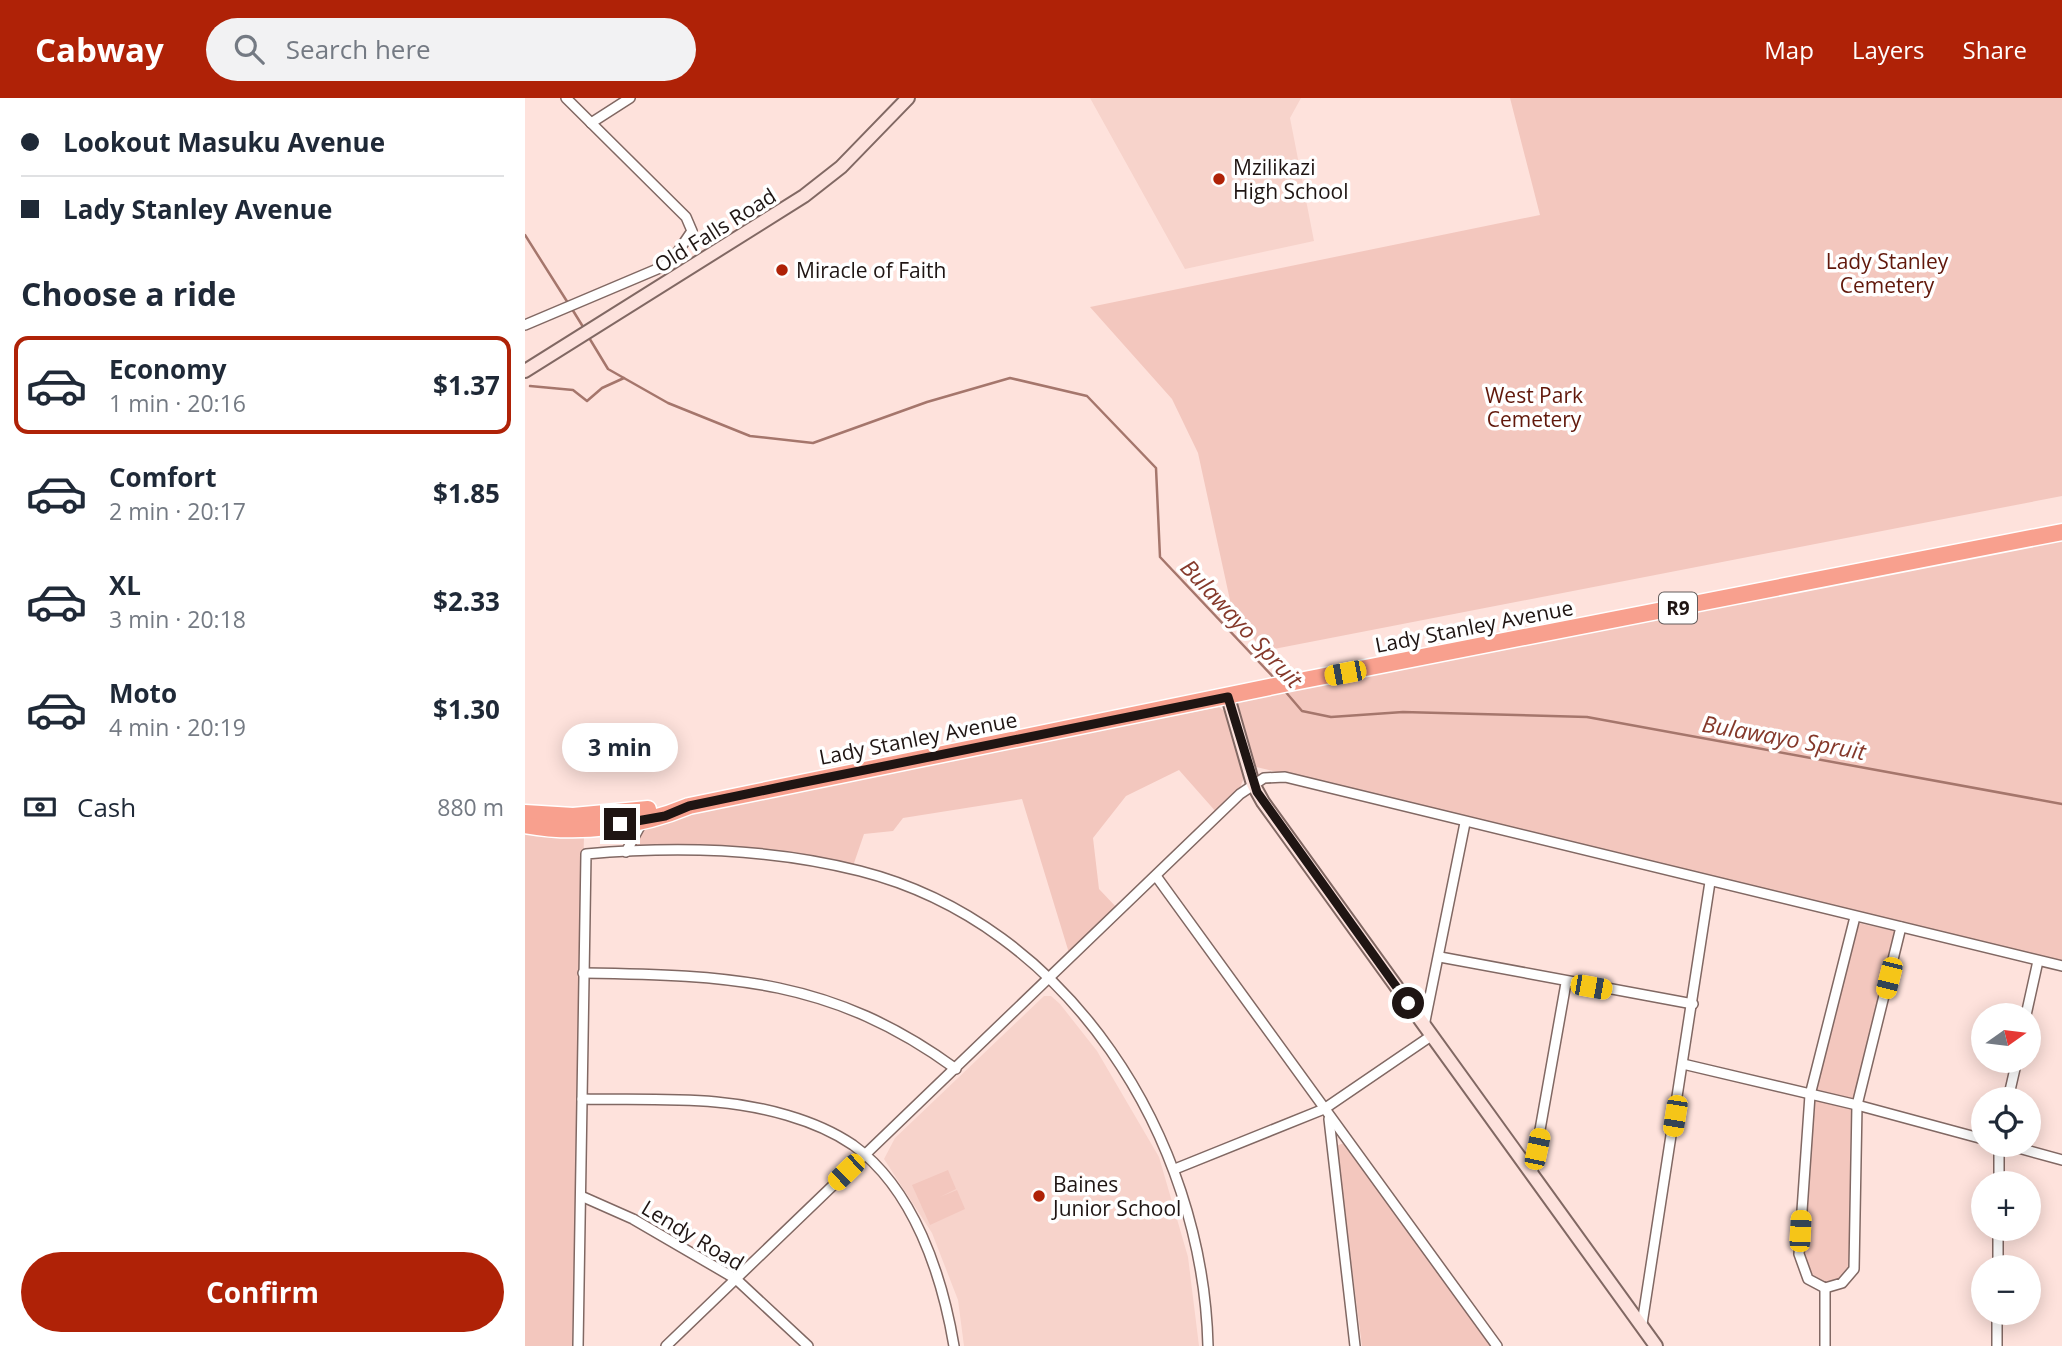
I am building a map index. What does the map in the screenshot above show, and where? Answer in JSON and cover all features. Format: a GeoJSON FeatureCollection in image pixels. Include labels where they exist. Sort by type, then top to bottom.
{"type":"FeatureCollection","features":[{"type":"Feature","properties":{"kind":"highway","name":"Lady Stanley Avenue"},"geometry":{"type":"LineString","coordinates":[[525,813],[665,816],[689,806],[1294,682],[2062,532]]}},
{"type":"Feature","properties":{"kind":"highway","name":"Lady Stanley Avenue"},"geometry":{"type":"LineString","coordinates":[[525,825],[574,830],[639,815]]}},
{"type":"Feature","properties":{"kind":"street"},"geometry":{"type":"LineString","coordinates":[[525,325],[662,267],[677,253],[692,231],[686,217],[566,98]]}},
{"type":"Feature","properties":{"kind":"street"},"geometry":{"type":"LineString","coordinates":[[591,122],[630,98]]}},
{"type":"Feature","properties":{"kind":"street","name":"Old Falls Road"},"geometry":{"type":"LineString","coordinates":[[525,371],[804,196],[841,167],[908,98]]}},
{"type":"Feature","properties":{"kind":"street"},"geometry":{"type":"LineString","coordinates":[[1228,697],[1252,784],[1656,1346]]}},
{"type":"Feature","properties":{"kind":"street"},"geometry":{"type":"LineString","coordinates":[[666,1346],[956,1069],[1049,976],[1252,784],[1264,778],[1285,777],[1854,918],[2062,966]]}},
{"type":"Feature","properties":{"kind":"street"},"geometry":{"type":"LineString","coordinates":[[626,852],[639,815]]}},
{"type":"Feature","properties":{"kind":"street"},"geometry":{"type":"LineString","coordinates":[[1175,1168],[1327,1113],[1428,1031],[1465,823]]}},
{"type":"Feature","properties":{"kind":"street"},"geometry":{"type":"LineString","coordinates":[[578,1346],[586,855],[680,848],[798,857],[862,871],[931,897],[974,920],[1049,976],[1118,1062],[1143,1102],[1175,1168],[1199,1253],[1209,1346]]}},
{"type":"Feature","properties":{"kind":"street"},"geometry":{"type":"LineString","coordinates":[[1156,876],[1497,1346]]}},
{"type":"Feature","properties":{"kind":"street"},"geometry":{"type":"LineString","coordinates":[[1642,1324],[1710,882]]}},
{"type":"Feature","properties":{"kind":"street"},"geometry":{"type":"LineString","coordinates":[[1854,918],[1810,1096],[1799,1254],[1808,1279],[1825,1288],[1842,1283],[1854,1269],[1857,1104],[1901,928]]}},
{"type":"Feature","properties":{"kind":"street"},"geometry":{"type":"LineString","coordinates":[[1440,957],[1566,983],[1693,1004]]}},
{"type":"Feature","properties":{"kind":"street"},"geometry":{"type":"LineString","coordinates":[[2029,1003],[2038,961]]}},
{"type":"Feature","properties":{"kind":"street"},"geometry":{"type":"LineString","coordinates":[[583,973],[661,974],[775,985],[833,1001],[894,1027],[956,1069]]}},
{"type":"Feature","properties":{"kind":"street"},"geometry":{"type":"LineString","coordinates":[[1532,1175],[1566,983]]}},
{"type":"Feature","properties":{"kind":"street"},"geometry":{"type":"LineString","coordinates":[[1683,1064],[1810,1096],[1857,1104],[1971,1136]]}},
{"type":"Feature","properties":{"kind":"street"},"geometry":{"type":"LineString","coordinates":[[582,1099],[711,1102],[764,1110],[822,1129],[864,1154],[894,1190],[929,1252],[941,1281],[954,1346]]}},
{"type":"Feature","properties":{"kind":"street"},"geometry":{"type":"LineString","coordinates":[[1327,1113],[1355,1346]]}},
{"type":"Feature","properties":{"kind":"street"},"geometry":{"type":"LineString","coordinates":[[2041,1154],[2062,1160]]}},
{"type":"Feature","properties":{"kind":"street","name":"Lendy Road"},"geometry":{"type":"LineString","coordinates":[[581,1196],[633,1219],[736,1279],[809,1346]]}},
{"type":"Feature","properties":{"kind":"street"},"geometry":{"type":"LineString","coordinates":[[1825,1288],[1825,1346]]}},
{"type":"Feature","properties":{"kind":"street"},"geometry":{"type":"LineString","coordinates":[[1997,1325],[1997,1346]]}},
{"type":"Feature","properties":{"kind":"shaded area","name":"Mzilikazi High School"},"geometry":{"type":"Polygon","coordinates":[[[1090,98],[1301,98],[1290,118],[1314,241],[1185,269],[1090,98]]]}},
{"type":"Feature","properties":{"kind":"shaded area","name":"Baines Junior School"},"geometry":{"type":"Polygon","coordinates":[[[1044,996],[1051,996],[1060,1004],[1097,1051],[1159,1157],[1188,1257],[1199,1346],[964,1346],[958,1300],[932,1233],[884,1159],[895,1138],[1044,996]]]}},
{"type":"Feature","properties":{"kind":"green space","name":"West Park Cemetery"},"geometry":{"type":"Polygon","coordinates":[[[1510,98],[2062,98],[2062,496],[1264,651],[1233,614],[1198,453],[1172,399],[1090,307],[1540,215],[1510,98]]]}},
{"type":"Feature","properties":{"kind":"green space"},"geometry":{"type":"Polygon","coordinates":[[[2062,539],[2062,961],[1252,766],[1237,701],[2062,539]]]}},
{"type":"Feature","properties":{"kind":"green space"},"geometry":{"type":"Polygon","coordinates":[[[1219,707],[1228,714],[1245,775],[1239,790],[1217,813],[1179,770],[1126,796],[1093,838],[1099,889],[1118,909],[1069,953],[1022,799],[903,818],[893,831],[864,834],[853,866],[798,854],[744,847],[632,847],[646,825],[693,810],[1219,707]]]}},
{"type":"Feature","properties":{"kind":"green space"},"geometry":{"type":"Polygon","coordinates":[[[525,830],[584,835],[572,1346],[525,1346],[525,830]]]}},
{"type":"Feature","properties":{"kind":"green space"},"geometry":{"type":"Polygon","coordinates":[[[1858,923],[1895,931],[1851,1110],[1849,1266],[1838,1279],[1824,1283],[1812,1274],[1804,1253],[1814,1101],[1858,923]]]}},
{"type":"Feature","properties":{"kind":"green space"},"geometry":{"type":"Polygon","coordinates":[[[1344,1143],[1492,1346],[1362,1346],[1336,1146],[1344,1143]]]}},
{"type":"Feature","properties":{"kind":"green space"},"geometry":{"type":"Polygon","coordinates":[[[948,1170],[956,1189],[940,1197],[957,1190],[965,1209],[930,1225],[912,1185],[948,1170]]]}},
{"type":"Feature","properties":{"kind":"waterway","name":"Bulawayo Spruit"},"geometry":{"type":"LineString","coordinates":[[525,235],[568,303]]}},
{"type":"Feature","properties":{"kind":"waterway","name":"Bulawayo Spruit"},"geometry":{"type":"LineString","coordinates":[[572,309],[585,330]]}},
{"type":"Feature","properties":{"kind":"waterway","name":"Bulawayo Spruit"},"geometry":{"type":"LineString","coordinates":[[588,336],[608,369],[668,403],[750,436],[813,443],[927,402],[1010,378],[1087,396],[1156,468],[1160,557],[1276,680]]}},
{"type":"Feature","properties":{"kind":"waterway"},"geometry":{"type":"LineString","coordinates":[[530,386],[573,390],[587,401],[602,388],[624,378]]}},
{"type":"Feature","properties":{"kind":"waterway","name":"Bulawayo Spruit"},"geometry":{"type":"LineString","coordinates":[[1284,690],[1302,711],[1331,717],[1403,712],[1587,717],[2062,804]]}},
{"type":"Feature","properties":{"kind":"place","name":"Mzilikazi High School"},"geometry":{"type":"Point","coordinates":[1219,179]}},
{"type":"Feature","properties":{"kind":"place","name":"Miracle of Faith"},"geometry":{"type":"Point","coordinates":[782,270]}},
{"type":"Feature","properties":{"kind":"place","name":"Baines Junior School"},"geometry":{"type":"Point","coordinates":[1039,1196]}},
{"type":"Feature","properties":{"kind":"route"},"geometry":{"type":"LineString","coordinates":[[620,824],[665,816],[689,806],[1228,697],[1252,784],[1408,1003]]}},
{"type":"Feature","properties":{"kind":"park label","name":"Lady Stanley Cemetery"},"geometry":{"type":"Point","coordinates":[1887,273]}}]}
